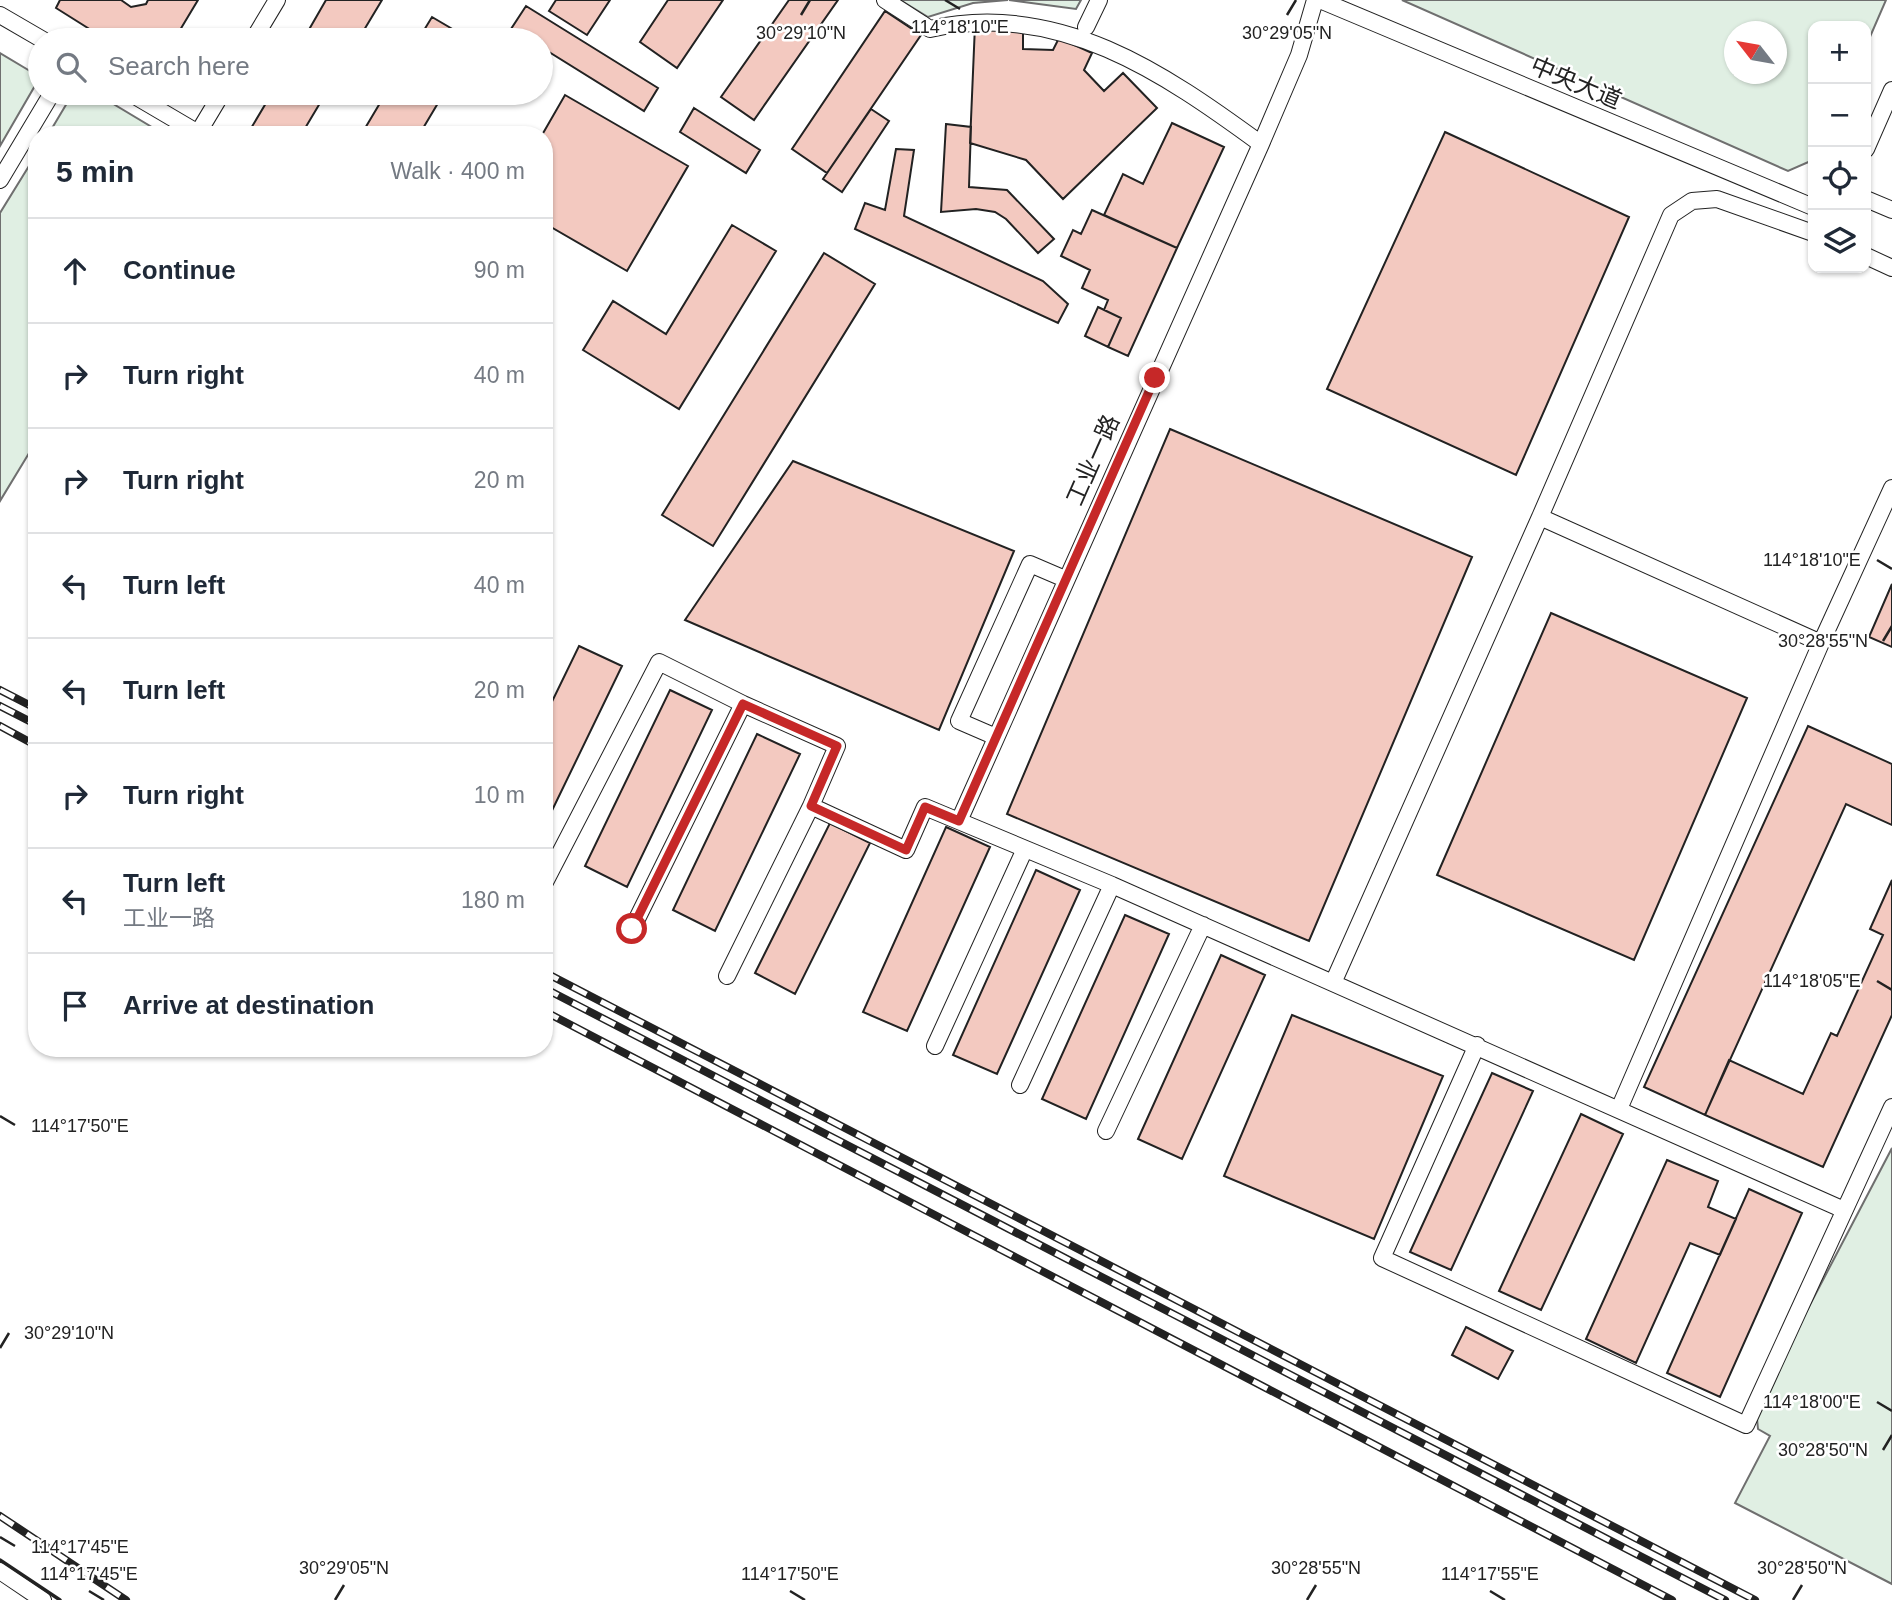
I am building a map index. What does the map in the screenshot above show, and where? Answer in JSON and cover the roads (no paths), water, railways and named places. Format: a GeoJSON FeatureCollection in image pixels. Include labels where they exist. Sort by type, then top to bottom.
{"type":"FeatureCollection","features":[{"type":"Feature","properties":{"kind":"street"},"geometry":{"type":"LineString","coordinates":[[260,28],[277,0]]}},
{"type":"Feature","properties":{"kind":"street"},"geometry":{"type":"LineString","coordinates":[[885,0],[930,29],[952,19],[977,13],[1010,12],[1086,27],[1124,45],[1261,144]]}},
{"type":"Feature","properties":{"kind":"street"},"geometry":{"type":"LineString","coordinates":[[1086,27],[1099,0]]}},
{"type":"Feature","properties":{"kind":"street","name":"工业一路"},"geometry":{"type":"LineString","coordinates":[[959,821],[1261,144],[1299,55],[1315,0]]}},
{"type":"Feature","properties":{"kind":"street","name":"中央大道"},"geometry":{"type":"LineString","coordinates":[[1321,0],[1808,205]]}},
{"type":"Feature","properties":{"kind":"street"},"geometry":{"type":"LineString","coordinates":[[0,15],[28,31]]}},
{"type":"Feature","properties":{"kind":"street"},"geometry":{"type":"LineString","coordinates":[[1867,147],[1892,90]]}},
{"type":"Feature","properties":{"kind":"street"},"geometry":{"type":"LineString","coordinates":[[32,126],[45,105]]}},
{"type":"Feature","properties":{"kind":"street"},"geometry":{"type":"LineString","coordinates":[[151,105],[186,126]]}},
{"type":"Feature","properties":{"kind":"street"},"geometry":{"type":"LineString","coordinates":[[202,126],[215,105]]}},
{"type":"Feature","properties":{"kind":"street"},"geometry":{"type":"LineString","coordinates":[[0,180],[28,133]]}},
{"type":"Feature","properties":{"kind":"street"},"geometry":{"type":"LineString","coordinates":[[1333,983],[1671,215],[1692,201],[1717,199],[1808,231]]}},
{"type":"Feature","properties":{"kind":"street"},"geometry":{"type":"LineString","coordinates":[[1871,201],[1892,210]]}},
{"type":"Feature","properties":{"kind":"street"},"geometry":{"type":"LineString","coordinates":[[1871,258],[1892,268]]}},
{"type":"Feature","properties":{"kind":"street"},"geometry":{"type":"LineString","coordinates":[[1619,1109],[1821,643],[1892,488]]}},
{"type":"Feature","properties":{"kind":"street"},"geometry":{"type":"LineString","coordinates":[[1540,517],[1821,643]]}},
{"type":"Feature","properties":{"kind":"street"},"geometry":{"type":"LineString","coordinates":[[996,737],[960,721],[1030,564],[1065,579]]}},
{"type":"Feature","properties":{"kind":"street"},"geometry":{"type":"LineString","coordinates":[[553,867],[659,662],[743,704],[837,746],[811,806],[727,976]]}},
{"type":"Feature","properties":{"kind":"street"},"geometry":{"type":"LineString","coordinates":[[632,929],[743,704]]}},
{"type":"Feature","properties":{"kind":"street"},"geometry":{"type":"LineString","coordinates":[[811,806],[906,850],[925,807],[1024,851],[1112,885],[1477,1045],[1844,1210]]}},
{"type":"Feature","properties":{"kind":"street"},"geometry":{"type":"LineString","coordinates":[[935,1046],[1024,851]]}},
{"type":"Feature","properties":{"kind":"street"},"geometry":{"type":"LineString","coordinates":[[1020,1085],[1112,885]]}},
{"type":"Feature","properties":{"kind":"street"},"geometry":{"type":"LineString","coordinates":[[1106,1131],[1203,925]]}},
{"type":"Feature","properties":{"kind":"street"},"geometry":{"type":"LineString","coordinates":[[1477,1045],[1382,1258],[1746,1425],[1892,1107]]}},
{"type":"Feature","properties":{"kind":"street"},"geometry":{"type":"LineString","coordinates":[[0,1571],[43,1600]]}},
{"type":"Feature","properties":{"kind":"railway"},"geometry":{"type":"LineString","coordinates":[[0,690],[28,704]]}},
{"type":"Feature","properties":{"kind":"railway"},"geometry":{"type":"LineString","coordinates":[[0,706],[28,720]]}},
{"type":"Feature","properties":{"kind":"railway"},"geometry":{"type":"LineString","coordinates":[[0,726],[28,741]]}},
{"type":"Feature","properties":{"kind":"railway"},"geometry":{"type":"LineString","coordinates":[[553,977],[1755,1600]]}},
{"type":"Feature","properties":{"kind":"railway"},"geometry":{"type":"LineString","coordinates":[[553,993],[1725,1600]]}},
{"type":"Feature","properties":{"kind":"railway"},"geometry":{"type":"LineString","coordinates":[[553,1016],[1672,1600]]}},
{"type":"Feature","properties":{"kind":"railway"},"geometry":{"type":"LineString","coordinates":[[0,1516],[126,1600]]}}]}
